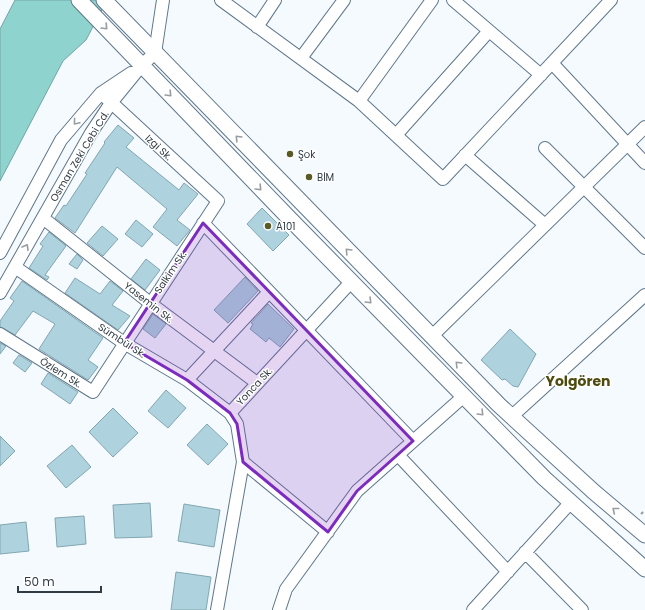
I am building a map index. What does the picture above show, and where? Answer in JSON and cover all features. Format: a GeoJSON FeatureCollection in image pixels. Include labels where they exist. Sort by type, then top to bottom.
{"type":"FeatureCollection","features":[{"type":"Feature","properties":{"kind":"main road"},"geometry":{"type":"LineString","coordinates":[[79,0],[351,282],[464,396],[570,502],[645,569]]}},
{"type":"Feature","properties":{"kind":"main road"},"geometry":{"type":"LineString","coordinates":[[104,0],[431,337],[511,416],[594,492],[645,535]]}},
{"type":"Feature","properties":{"kind":"street"},"geometry":{"type":"LineString","coordinates":[[142,66],[150,48],[163,0]]}},
{"type":"Feature","properties":{"kind":"street"},"geometry":{"type":"LineString","coordinates":[[221,0],[359,101],[443,179],[610,0]]}},
{"type":"Feature","properties":{"kind":"street"},"geometry":{"type":"LineString","coordinates":[[257,26],[275,0]]}},
{"type":"Feature","properties":{"kind":"street"},"geometry":{"type":"LineString","coordinates":[[301,58],[344,0]]}},
{"type":"Feature","properties":{"kind":"street"},"geometry":{"type":"LineString","coordinates":[[359,101],[432,0]]}},
{"type":"Feature","properties":{"kind":"street"},"geometry":{"type":"LineString","coordinates":[[453,0],[541,75]]}},
{"type":"Feature","properties":{"kind":"street"},"geometry":{"type":"LineString","coordinates":[[396,135],[489,31]]}},
{"type":"Feature","properties":{"kind":"street"},"geometry":{"type":"LineString","coordinates":[[552,62],[645,163]]}},
{"type":"Feature","properties":{"kind":"street","name":"Osman Zeki Cebi Cd."},"geometry":{"type":"LineString","coordinates":[[0,253],[61,140],[101,93],[142,66]]}},
{"type":"Feature","properties":{"kind":"street","name":"Osman Zeki Cebi Cd."},"geometry":{"type":"LineString","coordinates":[[0,293],[92,133],[111,104],[142,66]]}},
{"type":"Feature","properties":{"kind":"street","name":"Izgi Sk."},"geometry":{"type":"LineString","coordinates":[[101,93],[111,104],[218,201]]}},
{"type":"Feature","properties":{"kind":"street"},"geometry":{"type":"LineString","coordinates":[[431,337],[645,126]]}},
{"type":"Feature","properties":{"kind":"street"},"geometry":{"type":"LineString","coordinates":[[545,148],[585,186],[645,248]]}},
{"type":"Feature","properties":{"kind":"street"},"geometry":{"type":"LineString","coordinates":[[465,155],[545,225]]}},
{"type":"Feature","properties":{"kind":"street","name":"Salkim Sk."},"geometry":{"type":"LineString","coordinates":[[124,343],[218,201]]}},
{"type":"Feature","properties":{"kind":"street","name":"Yasemin Sk."},"geometry":{"type":"LineString","coordinates":[[43,218],[150,303],[257,383]]}},
{"type":"Feature","properties":{"kind":"street"},"geometry":{"type":"LineString","coordinates":[[203,223],[413,441]]}},
{"type":"Feature","properties":{"kind":"street","name":"Sümbül Sk."},"geometry":{"type":"LineString","coordinates":[[15,267],[124,343],[187,380],[230,413]]}},
{"type":"Feature","properties":{"kind":"street","name":"Yonca Sk."},"geometry":{"type":"LineString","coordinates":[[217,610],[243,462],[237,424],[230,413],[351,282]]}},
{"type":"Feature","properties":{"kind":"street"},"geometry":{"type":"LineString","coordinates":[[187,380],[269,292]]}},
{"type":"Feature","properties":{"kind":"street"},"geometry":{"type":"LineString","coordinates":[[511,416],[645,295]]}},
{"type":"Feature","properties":{"kind":"street","name":"Özlem Sk."},"geometry":{"type":"LineString","coordinates":[[0,334],[93,392],[124,343]]}},
{"type":"Feature","properties":{"kind":"street"},"geometry":{"type":"LineString","coordinates":[[279,610],[286,589],[357,491],[464,396]]}},
{"type":"Feature","properties":{"kind":"street"},"geometry":{"type":"LineString","coordinates":[[398,455],[508,572]]}},
{"type":"Feature","properties":{"kind":"street"},"geometry":{"type":"LineString","coordinates":[[243,462],[328,532]]}},
{"type":"Feature","properties":{"kind":"street"},"geometry":{"type":"LineString","coordinates":[[473,610],[570,502]]}},
{"type":"Feature","properties":{"kind":"street"},"geometry":{"type":"LineString","coordinates":[[525,552],[582,610]]}},
{"type":"Feature","properties":{"kind":"highlighted area"},"geometry":{"type":"Polygon","coordinates":[[[203,223],[413,441],[357,491],[328,532],[243,462],[237,424],[230,413],[187,380],[124,343],[203,223]]]}},
{"type":"Feature","properties":{"kind":"shaded area"},"geometry":{"type":"Polygon","coordinates":[[[15,0],[107,0],[86,40],[63,61],[0,181],[0,29],[15,0]]]}},
{"type":"Feature","properties":{"kind":"building"},"geometry":{"type":"Polygon","coordinates":[[[118,125],[134,138],[126,147],[179,190],[184,183],[198,194],[177,220],[190,230],[177,246],[153,227],[167,209],[117,167],[75,233],[55,218],[64,205],[66,206],[87,174],[85,173],[105,143],[104,142],[118,125]]]}},
{"type":"Feature","properties":{"kind":"building"},"geometry":{"type":"Polygon","coordinates":[[[262,208],[289,235],[273,251],[247,224],[262,208]]]}},
{"type":"Feature","properties":{"kind":"building"},"geometry":{"type":"Polygon","coordinates":[[[136,220],[153,234],[142,247],[125,234],[136,220]]]}},
{"type":"Feature","properties":{"kind":"building"},"geometry":{"type":"Polygon","coordinates":[[[102,226],[118,239],[103,256],[87,243],[102,226]]]}},
{"type":"Feature","properties":{"kind":"building"},"geometry":{"type":"Polygon","coordinates":[[[49,232],[66,246],[45,275],[49,277],[47,280],[29,268],[43,246],[40,244],[49,232]]]}},
{"type":"Feature","properties":{"kind":"building"},"geometry":{"type":"Polygon","coordinates":[[[77,254],[83,260],[77,269],[69,264],[77,254]]]}},
{"type":"Feature","properties":{"kind":"building"},"geometry":{"type":"Polygon","coordinates":[[[146,259],[160,270],[145,290],[131,279],[146,259]]]}},
{"type":"Feature","properties":{"kind":"building"},"geometry":{"type":"Polygon","coordinates":[[[245,277],[258,291],[228,323],[214,310],[245,277]]]}},
{"type":"Feature","properties":{"kind":"building"},"geometry":{"type":"Polygon","coordinates":[[[75,278],[100,294],[110,281],[123,291],[112,305],[130,316],[118,330],[65,293],[75,278]]]}},
{"type":"Feature","properties":{"kind":"building"},"geometry":{"type":"Polygon","coordinates":[[[22,281],[103,338],[88,360],[98,367],[88,380],[39,349],[55,324],[33,311],[15,335],[0,327],[0,321],[14,301],[10,298],[22,281]]]}},
{"type":"Feature","properties":{"kind":"building"},"geometry":{"type":"Polygon","coordinates":[[[268,304],[294,329],[280,347],[269,338],[266,342],[250,329],[253,324],[251,323],[268,304]]]}},
{"type":"Feature","properties":{"kind":"building"},"geometry":{"type":"Polygon","coordinates":[[[153,314],[166,324],[155,338],[143,329],[153,314]]]}},
{"type":"Feature","properties":{"kind":"building"},"geometry":{"type":"Polygon","coordinates":[[[510,329],[536,354],[518,387],[513,386],[505,379],[502,380],[481,360],[510,329]]]}},
{"type":"Feature","properties":{"kind":"building"},"geometry":{"type":"Polygon","coordinates":[[[0,343],[6,346],[0,354],[0,343]]]}},
{"type":"Feature","properties":{"kind":"building"},"geometry":{"type":"Polygon","coordinates":[[[19,355],[32,363],[25,372],[13,363],[19,355]]]}},
{"type":"Feature","properties":{"kind":"building"},"geometry":{"type":"Polygon","coordinates":[[[48,373],[78,392],[70,404],[41,384],[48,373]]]}},
{"type":"Feature","properties":{"kind":"building"},"geometry":{"type":"Polygon","coordinates":[[[166,390],[186,408],[168,428],[148,411],[166,390]]]}},
{"type":"Feature","properties":{"kind":"building"},"geometry":{"type":"Polygon","coordinates":[[[113,408],[138,433],[113,457],[89,432],[113,408]]]}},
{"type":"Feature","properties":{"kind":"building"},"geometry":{"type":"Polygon","coordinates":[[[207,424],[228,444],[208,465],[187,445],[207,424]]]}},
{"type":"Feature","properties":{"kind":"building"},"geometry":{"type":"Polygon","coordinates":[[[0,436],[15,451],[0,466],[0,436]]]}},
{"type":"Feature","properties":{"kind":"building"},"geometry":{"type":"Polygon","coordinates":[[[72,445],[91,467],[66,488],[47,466],[72,445]]]}},
{"type":"Feature","properties":{"kind":"building"},"geometry":{"type":"Polygon","coordinates":[[[150,503],[152,537],[115,538],[113,505],[150,503]]]}},
{"type":"Feature","properties":{"kind":"building"},"geometry":{"type":"Polygon","coordinates":[[[184,504],[220,510],[214,547],[178,541],[184,504]]]}},
{"type":"Feature","properties":{"kind":"building"},"geometry":{"type":"Polygon","coordinates":[[[84,516],[86,544],[57,547],[55,518],[84,516]]]}},
{"type":"Feature","properties":{"kind":"building"},"geometry":{"type":"Polygon","coordinates":[[[26,522],[29,551],[0,554],[0,525],[26,522]]]}},
{"type":"Feature","properties":{"kind":"building"},"geometry":{"type":"Polygon","coordinates":[[[176,572],[211,577],[206,610],[171,610],[176,572]]]}},
{"type":"Feature","properties":{"kind":"place","name":"Şok"},"geometry":{"type":"Point","coordinates":[290,154]}},
{"type":"Feature","properties":{"kind":"place","name":"BİM"},"geometry":{"type":"Point","coordinates":[309,177]}},
{"type":"Feature","properties":{"kind":"place","name":"A101"},"geometry":{"type":"Point","coordinates":[268,226]}},
{"type":"Feature","properties":{"kind":"district","name":"Yolgören"},"geometry":{"type":"Point","coordinates":[578,381]}}]}
